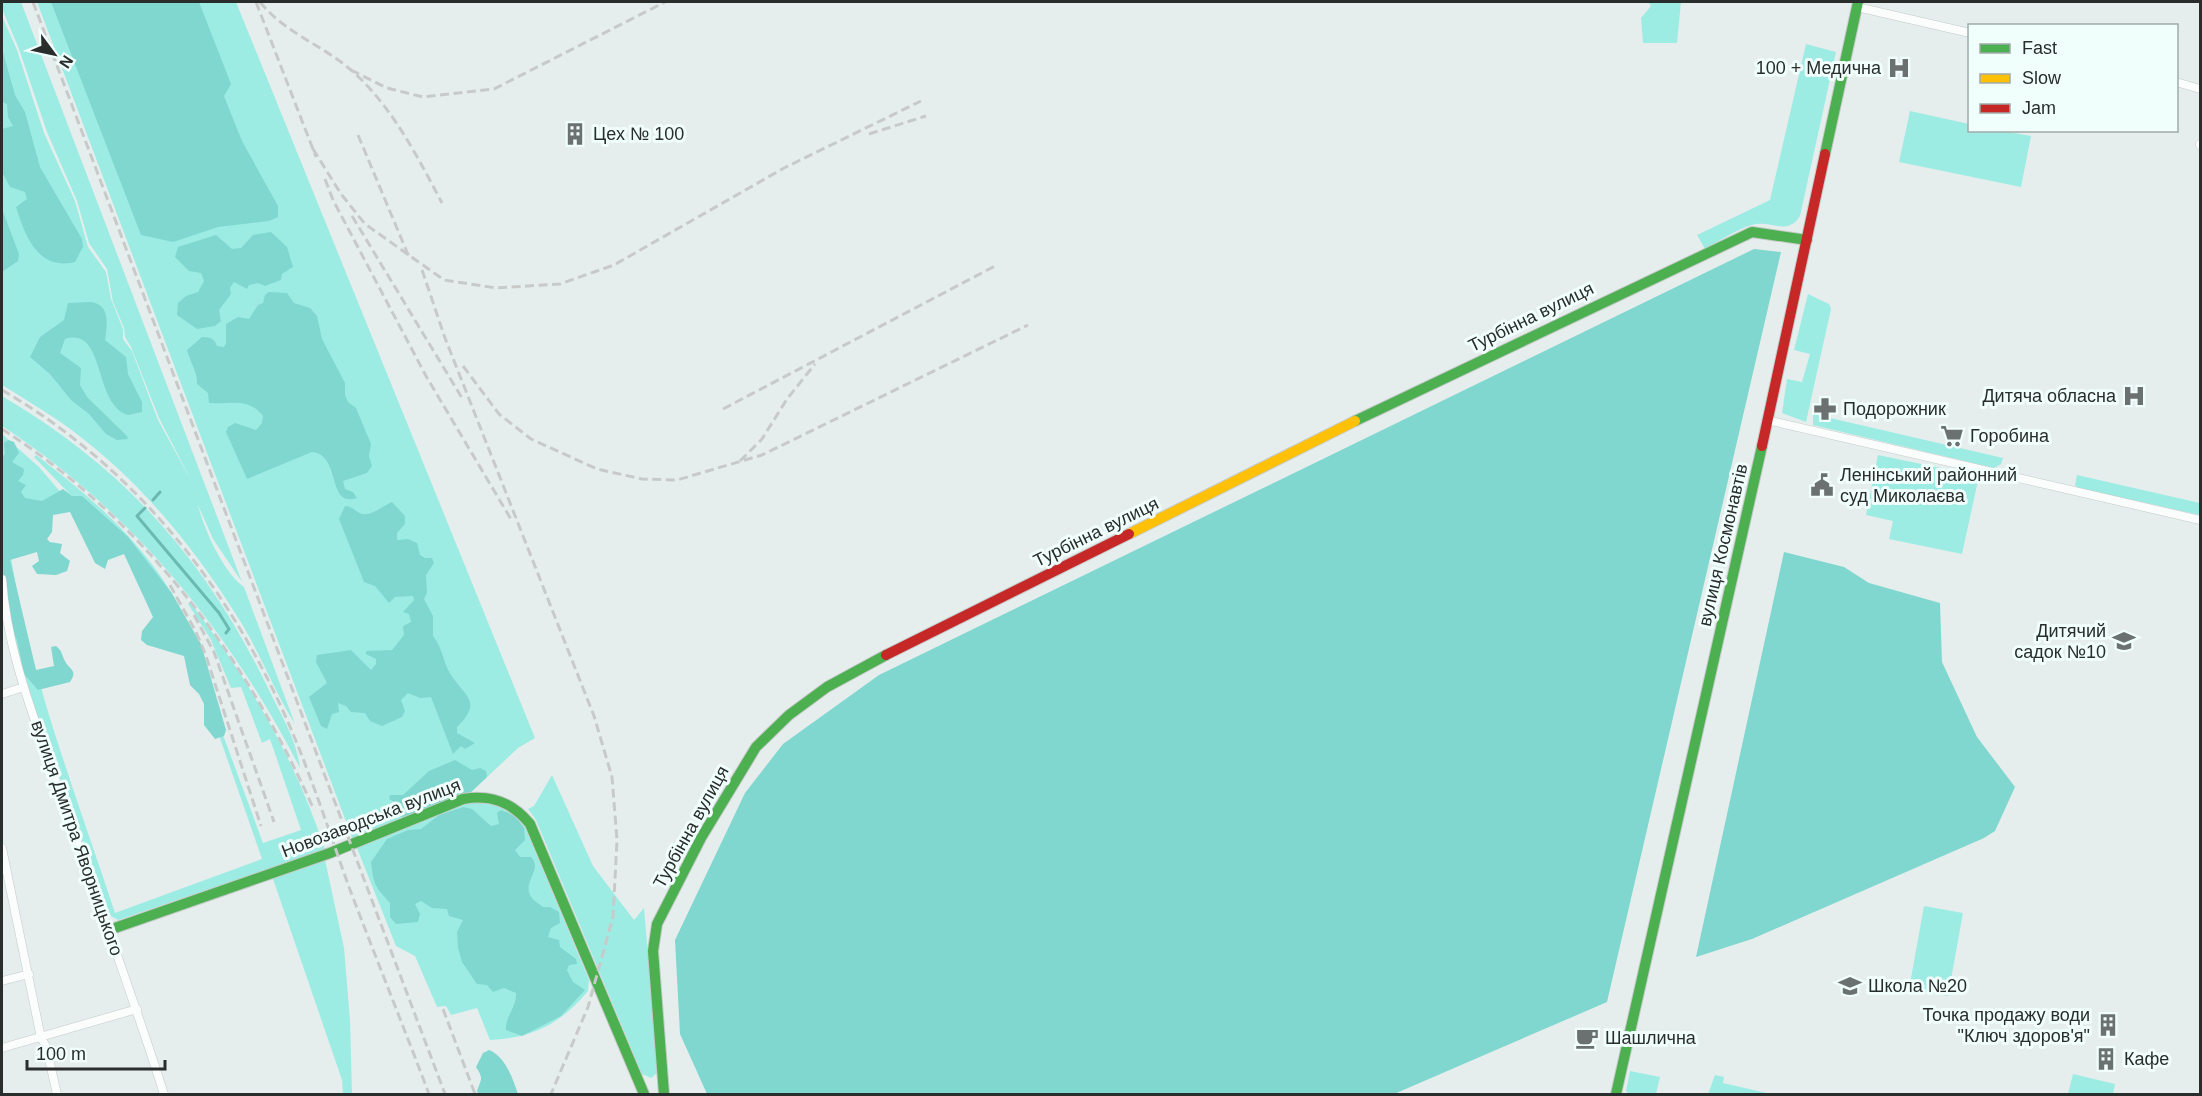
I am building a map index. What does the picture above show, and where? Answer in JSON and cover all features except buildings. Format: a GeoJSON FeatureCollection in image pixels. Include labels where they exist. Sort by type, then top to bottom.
{"type":"FeatureCollection","features":[{"type":"Feature","properties":{"kind":"street"},"geometry":{"type":"LineString","coordinates":[[1858,4],[1968,32]]}},
{"type":"Feature","properties":{"kind":"street","name":"вулиця Космонавтів"},"geometry":{"type":"LineString","coordinates":[[1616,1095],[1858,4]]}},
{"type":"Feature","properties":{"kind":"street"},"geometry":{"type":"LineString","coordinates":[[2178,83],[2200,89]]}},
{"type":"Feature","properties":{"kind":"street","name":"Турбінна вулиця"},"geometry":{"type":"LineString","coordinates":[[664,1095],[653,951],[657,924],[701,838],[756,747],[789,715],[827,687],[871,662],[1377,410],[1721,246],[1752,232],[1807,240]]}},
{"type":"Feature","properties":{"kind":"street"},"geometry":{"type":"LineString","coordinates":[[1767,420],[2200,520]]}},
{"type":"Feature","properties":{"kind":"street","name":"вулиця Дмитра Яворницького"},"geometry":{"type":"LineString","coordinates":[[2,579],[4,610],[24,687],[137,1009],[164,1095]]}},
{"type":"Feature","properties":{"kind":"street"},"geometry":{"type":"LineString","coordinates":[[2,694],[24,687]]}},
{"type":"Feature","properties":{"kind":"street","name":"Новозаводська вулиця"},"geometry":{"type":"LineString","coordinates":[[109,930],[330,853],[463,799],[481,797],[508,802],[520,811],[530,824],[644,1095]]}},
{"type":"Feature","properties":{"kind":"street"},"geometry":{"type":"LineString","coordinates":[[2,848],[41,1038],[46,1046],[57,1095]]}},
{"type":"Feature","properties":{"kind":"street"},"geometry":{"type":"LineString","coordinates":[[2,981],[29,974]]}},
{"type":"Feature","properties":{"kind":"street"},"geometry":{"type":"LineString","coordinates":[[2,1048],[137,1009]]}},
{"type":"Feature","properties":{"kind":"shaded area"},"geometry":{"type":"Polygon","coordinates":[[[2,2],[21,2],[242,582],[213,539],[198,505],[205,526],[222,561],[244,587],[295,724],[237,616],[179,534],[157,508],[109,460],[83,439],[2,385],[2,16],[17,50],[44,133],[75,201],[88,247],[106,272],[111,299],[123,329],[123,339],[132,351],[158,420],[192,482],[159,418],[131,347],[125,337],[124,328],[113,302],[107,269],[89,243],[77,201],[47,132],[19,49],[2,9],[2,2]]]}},
{"type":"Feature","properties":{"kind":"shaded area"},"geometry":{"type":"Polygon","coordinates":[[[37,2],[236,2],[535,738],[518,748],[470,793],[353,840],[37,2]]]}},
{"type":"Feature","properties":{"kind":"shaded area"},"geometry":{"type":"Polygon","coordinates":[[[51,2],[199,2],[231,84],[224,96],[242,141],[278,206],[278,217],[269,221],[218,227],[173,242],[141,235],[51,2]]]}},
{"type":"Feature","properties":{"kind":"shaded area"},"geometry":{"type":"Polygon","coordinates":[[[1648,2],[1681,2],[1677,43],[1643,43],[1641,18],[1651,6],[1648,2]]]}},
{"type":"Feature","properties":{"kind":"shaded area"},"geometry":{"type":"Polygon","coordinates":[[[1806,44],[1836,52],[1800,216],[1791,225],[1786,226],[1757,224],[1745,227],[1705,249],[1697,235],[1770,200],[1806,44]]]}},
{"type":"Feature","properties":{"kind":"shaded area"},"geometry":{"type":"Polygon","coordinates":[[[2,49],[15,95],[25,112],[40,167],[82,239],[83,247],[75,262],[51,261],[35,249],[16,207],[27,199],[25,192],[10,187],[2,172],[2,129],[13,126],[8,117],[7,104],[2,102],[2,49]]]}},
{"type":"Feature","properties":{"kind":"shaded area"},"geometry":{"type":"Polygon","coordinates":[[[1910,111],[1968,124],[1968,132],[2009,132],[2031,136],[2021,187],[1899,162],[1910,111]]]}},
{"type":"Feature","properties":{"kind":"shaded area"},"geometry":{"type":"Polygon","coordinates":[[[2,209],[19,254],[18,261],[2,272],[2,209]]]}},
{"type":"Feature","properties":{"kind":"shaded area"},"geometry":{"type":"Polygon","coordinates":[[[271,232],[287,247],[293,267],[282,274],[281,280],[265,286],[258,283],[249,285],[247,289],[234,282],[230,288],[231,294],[219,310],[221,321],[215,326],[197,329],[177,315],[178,303],[186,296],[198,292],[204,281],[201,273],[189,271],[175,257],[178,247],[216,235],[232,249],[241,248],[253,235],[271,232]]]}},
{"type":"Feature","properties":{"kind":"shaded area"},"geometry":{"type":"Polygon","coordinates":[[[1754,249],[1781,252],[1607,1002],[1394,1094],[707,1094],[680,1034],[675,940],[745,793],[783,744],[879,675],[1754,249]]]}},
{"type":"Feature","properties":{"kind":"shaded area"},"geometry":{"type":"Polygon","coordinates":[[[269,292],[287,293],[294,303],[310,308],[317,316],[322,339],[345,383],[345,395],[348,402],[356,408],[371,444],[369,456],[372,466],[367,473],[343,481],[345,489],[353,492],[357,498],[347,499],[341,495],[327,462],[321,455],[312,452],[247,479],[226,432],[228,427],[235,423],[256,430],[262,423],[263,416],[245,404],[209,403],[208,393],[197,384],[187,350],[202,337],[211,338],[217,346],[224,347],[226,324],[238,317],[249,319],[269,292]]]}},
{"type":"Feature","properties":{"kind":"shaded area"},"geometry":{"type":"Polygon","coordinates":[[[1808,294],[1829,304],[1831,309],[1806,422],[1782,413],[1787,379],[1802,382],[1810,354],[1794,350],[1808,294]]]}},
{"type":"Feature","properties":{"kind":"shaded area"},"geometry":{"type":"Polygon","coordinates":[[[91,302],[105,311],[107,322],[105,340],[126,357],[128,374],[142,402],[142,412],[128,415],[117,408],[109,397],[94,355],[87,344],[78,338],[65,339],[60,353],[81,368],[80,385],[87,397],[128,439],[117,440],[106,434],[89,414],[71,400],[50,374],[30,357],[40,337],[64,320],[68,303],[91,302]]]}},
{"type":"Feature","properties":{"kind":"shaded area"},"geometry":{"type":"Polygon","coordinates":[[[2,396],[87,454],[124,486],[189,558],[218,598],[244,642],[287,727],[300,768],[242,668],[173,577],[135,535],[93,496],[49,459],[2,426],[2,396]]]}},
{"type":"Feature","properties":{"kind":"shaded area"},"geometry":{"type":"Polygon","coordinates":[[[1813,414],[2003,458],[2001,464],[1994,468],[1813,425],[1813,414]]]}},
{"type":"Feature","properties":{"kind":"shaded area"},"geometry":{"type":"Polygon","coordinates":[[[2,434],[39,467],[69,502],[6,522],[24,622],[36,671],[66,769],[115,913],[262,859],[190,652],[150,577],[34,457],[36,455],[68,480],[124,531],[168,587],[202,654],[215,693],[209,697],[263,843],[301,830],[270,739],[262,743],[241,687],[231,688],[210,638],[188,604],[190,602],[231,660],[268,720],[300,784],[325,850],[118,920],[109,915],[21,670],[6,610],[2,552],[2,434]]]}},
{"type":"Feature","properties":{"kind":"shaded area"},"geometry":{"type":"Polygon","coordinates":[[[8,440],[14,442],[19,453],[12,462],[24,469],[18,481],[26,485],[21,492],[25,498],[42,501],[63,489],[72,496],[82,496],[128,537],[171,592],[201,644],[226,730],[224,736],[215,739],[204,725],[204,704],[199,694],[190,685],[184,656],[147,645],[141,640],[142,631],[153,617],[124,554],[108,560],[105,569],[95,563],[70,512],[53,515],[52,532],[47,539],[50,542],[62,544],[60,553],[70,561],[67,571],[56,575],[37,574],[32,566],[39,561],[37,552],[10,560],[36,670],[54,666],[51,647],[56,646],[73,672],[72,678],[70,682],[38,690],[24,674],[17,640],[11,629],[2,582],[2,457],[5,454],[4,443],[8,440]]]}},
{"type":"Feature","properties":{"kind":"shaded area"},"geometry":{"type":"Polygon","coordinates":[[[1878,455],[1979,476],[1962,554],[1889,539],[1893,521],[1866,515],[1878,455]]]}},
{"type":"Feature","properties":{"kind":"shaded area"},"geometry":{"type":"Polygon","coordinates":[[[2077,475],[2200,503],[2200,515],[2078,488],[2075,485],[2077,475]]]}},
{"type":"Feature","properties":{"kind":"shaded area"},"geometry":{"type":"Polygon","coordinates":[[[392,502],[405,516],[405,524],[397,533],[397,540],[408,539],[417,543],[420,555],[432,558],[434,563],[426,575],[427,593],[424,599],[433,616],[433,636],[439,645],[448,670],[469,700],[469,712],[457,727],[457,733],[475,743],[465,749],[461,746],[453,754],[431,697],[420,698],[408,693],[401,700],[405,711],[402,717],[382,726],[370,721],[365,713],[351,712],[346,706],[338,703],[339,712],[332,714],[327,729],[321,726],[309,697],[327,683],[316,662],[317,655],[351,650],[371,670],[376,664],[376,659],[366,654],[366,651],[392,650],[404,635],[403,626],[411,622],[409,614],[403,612],[414,600],[413,596],[395,597],[389,603],[375,586],[364,582],[339,519],[345,506],[367,514],[392,502]]]}},
{"type":"Feature","properties":{"kind":"shaded area"},"geometry":{"type":"Polygon","coordinates":[[[1784,552],[1844,567],[1869,583],[1940,603],[1942,662],[1977,737],[2015,787],[1995,831],[1984,838],[1752,939],[1696,957],[1784,552]]]}},
{"type":"Feature","properties":{"kind":"shaded area"},"geometry":{"type":"Polygon","coordinates":[[[455,760],[472,770],[480,768],[486,771],[487,777],[470,793],[402,818],[394,802],[389,799],[390,795],[403,795],[429,771],[455,760]]]}},
{"type":"Feature","properties":{"kind":"shaded area"},"geometry":{"type":"Polygon","coordinates":[[[552,775],[593,866],[634,920],[644,908],[658,1072],[651,1078],[642,1074],[536,820],[528,809],[534,806],[552,775]]]}},
{"type":"Feature","properties":{"kind":"shaded area"},"geometry":{"type":"Polygon","coordinates":[[[475,802],[503,808],[525,827],[589,980],[588,991],[556,1020],[532,1032],[505,1039],[490,1040],[477,1008],[451,1015],[446,1006],[437,1007],[415,956],[396,946],[357,848],[457,805],[475,802]]]}},
{"type":"Feature","properties":{"kind":"shaded area"},"geometry":{"type":"Polygon","coordinates":[[[463,807],[472,809],[491,826],[499,824],[497,813],[501,810],[515,816],[524,828],[525,840],[515,850],[520,857],[531,857],[534,862],[535,867],[529,892],[533,899],[543,907],[550,907],[559,912],[560,923],[551,928],[548,937],[559,940],[560,947],[576,959],[577,964],[569,965],[567,970],[573,982],[585,990],[561,1016],[522,1036],[506,1030],[516,993],[504,988],[493,992],[487,985],[477,984],[462,962],[457,932],[463,920],[449,916],[447,909],[432,908],[421,901],[415,904],[420,914],[418,922],[396,924],[390,917],[390,903],[374,881],[371,862],[387,839],[408,830],[421,829],[439,815],[463,807]]]}},
{"type":"Feature","properties":{"kind":"shaded area"},"geometry":{"type":"Polygon","coordinates":[[[325,860],[344,948],[350,1020],[352,1094],[343,1094],[342,1080],[272,876],[325,860]]]}},
{"type":"Feature","properties":{"kind":"shaded area"},"geometry":{"type":"Polygon","coordinates":[[[1924,906],[1963,913],[1948,996],[1909,989],[1924,906]]]}},
{"type":"Feature","properties":{"kind":"shaded area"},"geometry":{"type":"Polygon","coordinates":[[[489,1050],[500,1057],[504,1063],[518,1094],[478,1094],[481,1077],[476,1067],[483,1053],[489,1050]]]}},
{"type":"Feature","properties":{"kind":"shaded area"},"geometry":{"type":"Polygon","coordinates":[[[1630,1071],[1660,1077],[1656,1094],[1628,1094],[1626,1091],[1630,1071]]]}},
{"type":"Feature","properties":{"kind":"shaded area"},"geometry":{"type":"Polygon","coordinates":[[[2073,1074],[2115,1084],[2113,1094],[2068,1094],[2073,1074]]]}},
{"type":"Feature","properties":{"kind":"shaded area"},"geometry":{"type":"Polygon","coordinates":[[[1715,1075],[1724,1077],[1723,1083],[1771,1094],[1708,1094],[1715,1075]]]}},
{"type":"Feature","properties":{"kind":"waterway"},"geometry":{"type":"LineString","coordinates":[[153,500],[160,492]]}},
{"type":"Feature","properties":{"kind":"waterway"},"geometry":{"type":"LineString","coordinates":[[145,508],[137,516],[219,613],[229,629],[226,633]]}},
{"type":"Feature","properties":{"kind":"railway"},"geometry":{"type":"LineString","coordinates":[[33,2],[445,1094]]}},
{"type":"Feature","properties":{"kind":"railway"},"geometry":{"type":"LineString","coordinates":[[256,2],[316,157]]}},
{"type":"Feature","properties":{"kind":"railway"},"geometry":{"type":"LineString","coordinates":[[260,2],[292,31],[340,61],[366,84],[402,132],[442,203]]}},
{"type":"Feature","properties":{"kind":"railway"},"geometry":{"type":"LineString","coordinates":[[351,70],[387,88],[423,97],[494,89],[665,2]]}},
{"type":"Feature","properties":{"kind":"railway"},"geometry":{"type":"LineString","coordinates":[[313,149],[341,194],[365,224],[444,280],[496,288],[560,284],[614,265],[784,168],[921,101]]}},
{"type":"Feature","properties":{"kind":"railway"},"geometry":{"type":"LineString","coordinates":[[869,134],[926,116]]}},
{"type":"Feature","properties":{"kind":"railway"},"geometry":{"type":"LineString","coordinates":[[358,135],[409,257]]}},
{"type":"Feature","properties":{"kind":"railway"},"geometry":{"type":"LineString","coordinates":[[325,179],[333,200],[426,376],[512,521]]}},
{"type":"Feature","properties":{"kind":"railway"},"geometry":{"type":"LineString","coordinates":[[352,216],[462,398]]}},
{"type":"Feature","properties":{"kind":"railway"},"geometry":{"type":"LineString","coordinates":[[723,409],[995,266]]}},
{"type":"Feature","properties":{"kind":"railway"},"geometry":{"type":"LineString","coordinates":[[422,270],[445,338],[594,716],[612,777],[617,840],[613,917],[588,1007],[551,1094]]}},
{"type":"Feature","properties":{"kind":"railway"},"geometry":{"type":"LineString","coordinates":[[463,366],[499,414],[531,439],[597,469],[642,479],[677,480],[762,455],[1028,325]]}},
{"type":"Feature","properties":{"kind":"railway"},"geometry":{"type":"LineString","coordinates":[[740,461],[762,439],[787,399],[815,364]]}},
{"type":"Feature","properties":{"kind":"railway"},"geometry":{"type":"LineString","coordinates":[[2,390],[50,421],[95,456],[136,494],[174,536],[208,580],[239,627],[267,677],[291,729],[429,1094]]}},
{"type":"Feature","properties":{"kind":"railway"},"geometry":{"type":"LineString","coordinates":[[2,429],[54,465],[102,506],[146,549],[186,596],[223,646],[257,698],[314,810]]}},
{"type":"Feature","properties":{"kind":"railway"},"geometry":{"type":"LineString","coordinates":[[170,585],[196,632],[206,656],[261,826]]}},
{"type":"Feature","properties":{"kind":"railway"},"geometry":{"type":"LineString","coordinates":[[194,615],[214,652],[274,822]]}},
{"type":"Feature","properties":{"kind":"railway"},"geometry":{"type":"LineString","coordinates":[[443,1009],[475,1094]]}},
{"type":"Feature","properties":{"kind":"traffic: fast"},"geometry":{"type":"LineString","coordinates":[[1825,154],[1858,2]]}},
{"type":"Feature","properties":{"kind":"traffic: fast"},"geometry":{"type":"LineString","coordinates":[[1355,421],[1752,232],[1807,240]]}},
{"type":"Feature","properties":{"kind":"traffic: fast"},"geometry":{"type":"LineString","coordinates":[[1616,1094],[1762,446]]}},
{"type":"Feature","properties":{"kind":"traffic: fast"},"geometry":{"type":"LineString","coordinates":[[664,1094],[653,951],[657,924],[701,838],[756,747],[789,715],[827,687],[886,655]]}},
{"type":"Feature","properties":{"kind":"traffic: fast"},"geometry":{"type":"LineString","coordinates":[[109,930],[330,853],[463,799],[483,798],[500,801],[516,810],[530,824],[644,1094]]}},
{"type":"Feature","properties":{"kind":"traffic: slow"},"geometry":{"type":"LineString","coordinates":[[1129,534],[1355,421]]}},
{"type":"Feature","properties":{"kind":"traffic: jam"},"geometry":{"type":"LineString","coordinates":[[1762,446],[1825,154]]}},
{"type":"Feature","properties":{"kind":"traffic: jam"},"geometry":{"type":"LineString","coordinates":[[886,655],[1129,534]]}},
{"type":"Feature","properties":{"kind":"place","name":"100 + Медична"},"geometry":{"type":"Point","coordinates":[1899,68]}},
{"type":"Feature","properties":{"kind":"place","name":"Цех № 100"},"geometry":{"type":"Point","coordinates":[575,134]}},
{"type":"Feature","properties":{"kind":"place","name":"Дитяча обласна"},"geometry":{"type":"Point","coordinates":[2134,396]}},
{"type":"Feature","properties":{"kind":"place","name":"Подорожник"},"geometry":{"type":"Point","coordinates":[1825,409]}},
{"type":"Feature","properties":{"kind":"place","name":"Горобина"},"geometry":{"type":"Point","coordinates":[1952,436]}},
{"type":"Feature","properties":{"kind":"place","name":"Ленінський районний суд Миколаєва"},"geometry":{"type":"Point","coordinates":[1822,485]}},
{"type":"Feature","properties":{"kind":"place","name":"Дитячий садок №10"},"geometry":{"type":"Point","coordinates":[2124,641]}},
{"type":"Feature","properties":{"kind":"place","name":"Школа №20"},"geometry":{"type":"Point","coordinates":[1850,986]}},
{"type":"Feature","properties":{"kind":"place","name":"Точка продажу води \"Ключ здоров'я\""},"geometry":{"type":"Point","coordinates":[2108,1025]}},
{"type":"Feature","properties":{"kind":"place","name":"Шашлична"},"geometry":{"type":"Point","coordinates":[1587,1038]}},
{"type":"Feature","properties":{"kind":"place","name":"Кафе"},"geometry":{"type":"Point","coordinates":[2106,1059]}}]}
